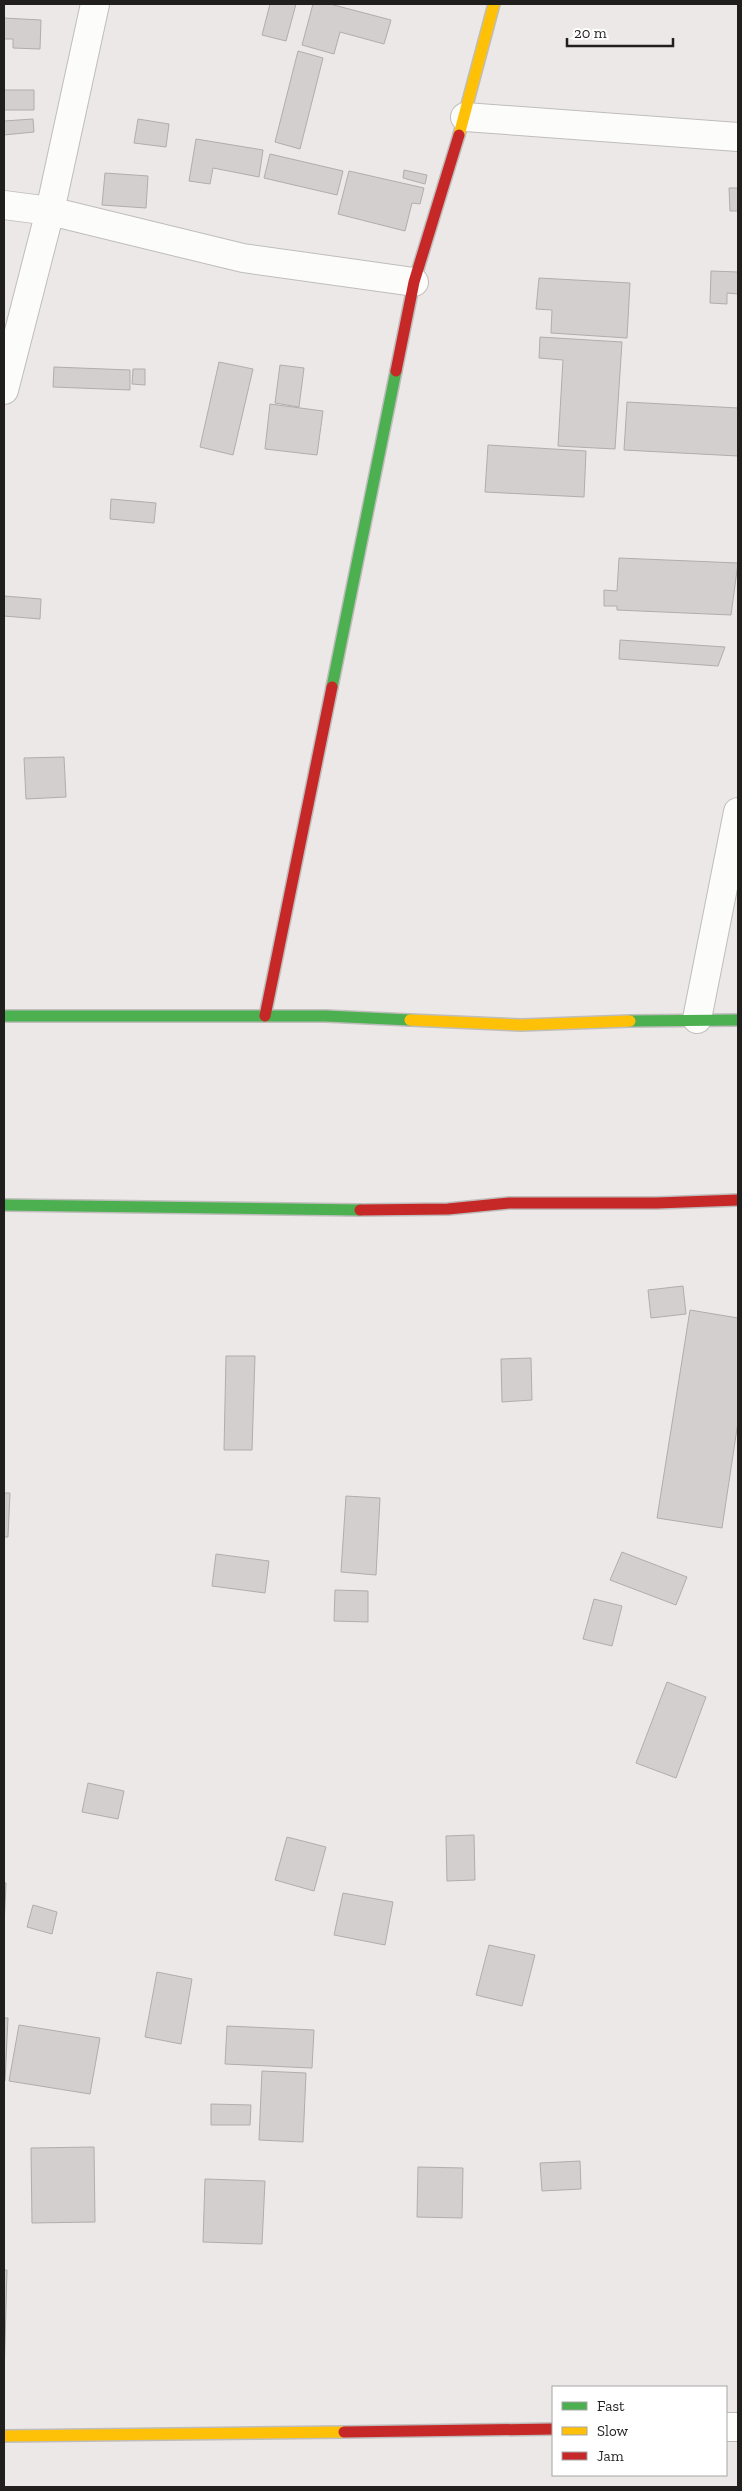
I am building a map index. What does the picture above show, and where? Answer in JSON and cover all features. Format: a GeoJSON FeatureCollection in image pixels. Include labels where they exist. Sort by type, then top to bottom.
{"type":"FeatureCollection","features":[{"type":"Feature","properties":{"kind":"street"},"geometry":{"type":"LineString","coordinates":[[4,390],[50,211],[95,4]]}},
{"type":"Feature","properties":{"kind":"street"},"geometry":{"type":"LineString","coordinates":[[265,1016],[414,282],[465,118],[494,4]]}},
{"type":"Feature","properties":{"kind":"street"},"geometry":{"type":"LineString","coordinates":[[465,118],[738,137]]}},
{"type":"Feature","properties":{"kind":"street"},"geometry":{"type":"LineString","coordinates":[[4,205],[50,211],[243,258],[414,282]]}},
{"type":"Feature","properties":{"kind":"street"},"geometry":{"type":"LineString","coordinates":[[697,1019],[738,812]]}},
{"type":"Feature","properties":{"kind":"street"},"geometry":{"type":"LineString","coordinates":[[4,1016],[326,1016],[520,1025],[697,1019],[738,1020]]}},
{"type":"Feature","properties":{"kind":"street"},"geometry":{"type":"LineString","coordinates":[[4,1204],[349,1210],[448,1209],[509,1203],[657,1203],[738,1200]]}},
{"type":"Feature","properties":{"kind":"street"},"geometry":{"type":"LineString","coordinates":[[4,2436],[552,2429]]}},
{"type":"Feature","properties":{"kind":"building"},"geometry":{"type":"Polygon","coordinates":[[[270,4],[296,4],[286,41],[262,35],[270,4]]]}},
{"type":"Feature","properties":{"kind":"building"},"geometry":{"type":"Polygon","coordinates":[[[313,4],[330,4],[391,20],[384,44],[340,32],[334,54],[302,45],[313,4]]]}},
{"type":"Feature","properties":{"kind":"building"},"geometry":{"type":"Polygon","coordinates":[[[4,18],[41,20],[40,49],[13,48],[13,39],[4,39],[4,18]]]}},
{"type":"Feature","properties":{"kind":"building"},"geometry":{"type":"Polygon","coordinates":[[[298,51],[323,58],[300,149],[275,142],[298,51]]]}},
{"type":"Feature","properties":{"kind":"building"},"geometry":{"type":"Polygon","coordinates":[[[4,90],[34,90],[34,110],[4,110],[4,90]]]}},
{"type":"Feature","properties":{"kind":"building"},"geometry":{"type":"Polygon","coordinates":[[[33,119],[34,132],[4,135],[4,121],[33,119]]]}},
{"type":"Feature","properties":{"kind":"building"},"geometry":{"type":"Polygon","coordinates":[[[138,119],[169,124],[166,147],[134,143],[138,119]]]}},
{"type":"Feature","properties":{"kind":"building"},"geometry":{"type":"Polygon","coordinates":[[[196,139],[263,150],[259,177],[213,168],[210,184],[189,181],[196,139]]]}},
{"type":"Feature","properties":{"kind":"building"},"geometry":{"type":"Polygon","coordinates":[[[270,154],[343,171],[337,195],[264,178],[270,154]]]}},
{"type":"Feature","properties":{"kind":"building"},"geometry":{"type":"Polygon","coordinates":[[[404,170],[427,175],[425,184],[403,178],[404,170]]]}},
{"type":"Feature","properties":{"kind":"building"},"geometry":{"type":"Polygon","coordinates":[[[349,171],[424,188],[420,204],[412,203],[405,231],[338,214],[349,171]]]}},
{"type":"Feature","properties":{"kind":"building"},"geometry":{"type":"Polygon","coordinates":[[[105,173],[148,176],[146,208],[102,205],[105,173]]]}},
{"type":"Feature","properties":{"kind":"building"},"geometry":{"type":"Polygon","coordinates":[[[729,188],[738,188],[738,211],[730,211],[729,188]]]}},
{"type":"Feature","properties":{"kind":"building"},"geometry":{"type":"Polygon","coordinates":[[[711,271],[738,272],[738,294],[727,293],[727,304],[710,303],[711,271]]]}},
{"type":"Feature","properties":{"kind":"building"},"geometry":{"type":"Polygon","coordinates":[[[539,278],[630,283],[627,338],[551,333],[552,310],[536,309],[539,278]]]}},
{"type":"Feature","properties":{"kind":"building"},"geometry":{"type":"Polygon","coordinates":[[[540,337],[622,342],[615,449],[558,446],[563,360],[539,358],[540,337]]]}},
{"type":"Feature","properties":{"kind":"building"},"geometry":{"type":"Polygon","coordinates":[[[219,362],[253,369],[233,455],[200,447],[219,362]]]}},
{"type":"Feature","properties":{"kind":"building"},"geometry":{"type":"Polygon","coordinates":[[[280,365],[304,368],[299,407],[275,403],[280,365]]]}},
{"type":"Feature","properties":{"kind":"building"},"geometry":{"type":"Polygon","coordinates":[[[54,367],[130,370],[130,390],[53,387],[54,367]]]}},
{"type":"Feature","properties":{"kind":"building"},"geometry":{"type":"Polygon","coordinates":[[[133,369],[145,369],[145,385],[132,384],[133,369]]]}},
{"type":"Feature","properties":{"kind":"building"},"geometry":{"type":"Polygon","coordinates":[[[627,402],[738,408],[738,456],[624,450],[627,402]]]}},
{"type":"Feature","properties":{"kind":"building"},"geometry":{"type":"Polygon","coordinates":[[[270,404],[323,411],[317,455],[265,449],[270,404]]]}},
{"type":"Feature","properties":{"kind":"building"},"geometry":{"type":"Polygon","coordinates":[[[488,445],[586,451],[584,497],[485,492],[488,445]]]}},
{"type":"Feature","properties":{"kind":"building"},"geometry":{"type":"Polygon","coordinates":[[[111,499],[156,503],[154,523],[110,519],[111,499]]]}},
{"type":"Feature","properties":{"kind":"building"},"geometry":{"type":"Polygon","coordinates":[[[619,558],[738,563],[731,615],[617,610],[617,606],[604,606],[604,590],[617,591],[619,558]]]}},
{"type":"Feature","properties":{"kind":"building"},"geometry":{"type":"Polygon","coordinates":[[[4,596],[41,599],[40,619],[4,616],[4,596]]]}},
{"type":"Feature","properties":{"kind":"building"},"geometry":{"type":"Polygon","coordinates":[[[620,640],[725,647],[718,666],[619,659],[620,640]]]}},
{"type":"Feature","properties":{"kind":"building"},"geometry":{"type":"Polygon","coordinates":[[[64,757],[66,797],[26,799],[24,758],[64,757]]]}},
{"type":"Feature","properties":{"kind":"building"},"geometry":{"type":"Polygon","coordinates":[[[683,1286],[686,1314],[651,1318],[648,1290],[683,1286]]]}},
{"type":"Feature","properties":{"kind":"building"},"geometry":{"type":"Polygon","coordinates":[[[690,1310],[738,1318],[738,1422],[722,1528],[657,1518],[690,1310]]]}},
{"type":"Feature","properties":{"kind":"building"},"geometry":{"type":"Polygon","coordinates":[[[226,1356],[255,1356],[252,1450],[224,1450],[226,1356]]]}},
{"type":"Feature","properties":{"kind":"building"},"geometry":{"type":"Polygon","coordinates":[[[531,1358],[532,1400],[502,1402],[501,1359],[531,1358]]]}},
{"type":"Feature","properties":{"kind":"building"},"geometry":{"type":"Polygon","coordinates":[[[4,1493],[10,1493],[8,1537],[4,1537],[4,1493]]]}},
{"type":"Feature","properties":{"kind":"building"},"geometry":{"type":"Polygon","coordinates":[[[346,1496],[380,1498],[376,1575],[341,1572],[346,1496]]]}},
{"type":"Feature","properties":{"kind":"building"},"geometry":{"type":"Polygon","coordinates":[[[622,1552],[687,1577],[676,1605],[610,1580],[622,1552]]]}},
{"type":"Feature","properties":{"kind":"building"},"geometry":{"type":"Polygon","coordinates":[[[216,1554],[269,1561],[265,1593],[212,1586],[216,1554]]]}},
{"type":"Feature","properties":{"kind":"building"},"geometry":{"type":"Polygon","coordinates":[[[335,1590],[368,1591],[368,1622],[334,1621],[335,1590]]]}},
{"type":"Feature","properties":{"kind":"building"},"geometry":{"type":"Polygon","coordinates":[[[594,1599],[622,1606],[612,1646],[583,1639],[594,1599]]]}},
{"type":"Feature","properties":{"kind":"building"},"geometry":{"type":"Polygon","coordinates":[[[667,1682],[706,1697],[676,1778],[636,1763],[667,1682]]]}},
{"type":"Feature","properties":{"kind":"building"},"geometry":{"type":"Polygon","coordinates":[[[88,1783],[124,1791],[118,1819],[82,1812],[88,1783]]]}},
{"type":"Feature","properties":{"kind":"building"},"geometry":{"type":"Polygon","coordinates":[[[474,1835],[475,1880],[447,1881],[446,1836],[474,1835]]]}},
{"type":"Feature","properties":{"kind":"building"},"geometry":{"type":"Polygon","coordinates":[[[287,1837],[326,1847],[314,1891],[275,1880],[287,1837]]]}},
{"type":"Feature","properties":{"kind":"building"},"geometry":{"type":"Polygon","coordinates":[[[4,1882],[6,1883],[4,1926],[4,1882]]]}},
{"type":"Feature","properties":{"kind":"building"},"geometry":{"type":"Polygon","coordinates":[[[343,1893],[393,1902],[385,1945],[334,1935],[343,1893]]]}},
{"type":"Feature","properties":{"kind":"building"},"geometry":{"type":"Polygon","coordinates":[[[33,1905],[57,1912],[52,1934],[27,1927],[33,1905]]]}},
{"type":"Feature","properties":{"kind":"building"},"geometry":{"type":"Polygon","coordinates":[[[489,1945],[535,1955],[522,2006],[476,1995],[489,1945]]]}},
{"type":"Feature","properties":{"kind":"building"},"geometry":{"type":"Polygon","coordinates":[[[157,1972],[192,1979],[181,2044],[145,2037],[157,1972]]]}},
{"type":"Feature","properties":{"kind":"building"},"geometry":{"type":"Polygon","coordinates":[[[4,2018],[8,2018],[5,2081],[4,2081],[4,2018]]]}},
{"type":"Feature","properties":{"kind":"building"},"geometry":{"type":"Polygon","coordinates":[[[19,2025],[100,2038],[90,2094],[9,2081],[19,2025]]]}},
{"type":"Feature","properties":{"kind":"building"},"geometry":{"type":"Polygon","coordinates":[[[227,2026],[314,2030],[312,2068],[225,2064],[227,2026]]]}},
{"type":"Feature","properties":{"kind":"building"},"geometry":{"type":"Polygon","coordinates":[[[262,2071],[306,2073],[303,2142],[259,2140],[262,2071]]]}},
{"type":"Feature","properties":{"kind":"building"},"geometry":{"type":"Polygon","coordinates":[[[211,2104],[251,2105],[250,2125],[211,2125],[211,2104]]]}},
{"type":"Feature","properties":{"kind":"building"},"geometry":{"type":"Polygon","coordinates":[[[94,2147],[95,2222],[32,2223],[31,2148],[94,2147]]]}},
{"type":"Feature","properties":{"kind":"building"},"geometry":{"type":"Polygon","coordinates":[[[580,2161],[581,2189],[542,2191],[540,2163],[580,2161]]]}},
{"type":"Feature","properties":{"kind":"building"},"geometry":{"type":"Polygon","coordinates":[[[418,2167],[463,2168],[462,2218],[417,2217],[418,2167]]]}},
{"type":"Feature","properties":{"kind":"building"},"geometry":{"type":"Polygon","coordinates":[[[205,2179],[265,2181],[262,2244],[203,2242],[205,2179]]]}},
{"type":"Feature","properties":{"kind":"building"},"geometry":{"type":"Polygon","coordinates":[[[4,2270],[7,2270],[4,2379],[4,2270]]]}},
{"type":"Feature","properties":{"kind":"traffic: fast"},"geometry":{"type":"LineString","coordinates":[[332,687],[396,371]]}},
{"type":"Feature","properties":{"kind":"traffic: fast"},"geometry":{"type":"LineString","coordinates":[[4,1016],[326,1016],[410,1020]]}},
{"type":"Feature","properties":{"kind":"traffic: fast"},"geometry":{"type":"LineString","coordinates":[[630,1021],[738,1020]]}},
{"type":"Feature","properties":{"kind":"traffic: fast"},"geometry":{"type":"LineString","coordinates":[[4,1205],[360,1210]]}},
{"type":"Feature","properties":{"kind":"traffic: slow"},"geometry":{"type":"LineString","coordinates":[[459,135],[494,4]]}},
{"type":"Feature","properties":{"kind":"traffic: slow"},"geometry":{"type":"LineString","coordinates":[[410,1020],[521,1025],[630,1021]]}},
{"type":"Feature","properties":{"kind":"traffic: slow"},"geometry":{"type":"LineString","coordinates":[[4,2436],[344,2432]]}},
{"type":"Feature","properties":{"kind":"traffic: jam"},"geometry":{"type":"LineString","coordinates":[[396,371],[414,282],[459,135]]}},
{"type":"Feature","properties":{"kind":"traffic: jam"},"geometry":{"type":"LineString","coordinates":[[265,1016],[332,687]]}},
{"type":"Feature","properties":{"kind":"traffic: jam"},"geometry":{"type":"LineString","coordinates":[[360,1210],[448,1209],[509,1203],[657,1203],[738,1200]]}},
{"type":"Feature","properties":{"kind":"traffic: jam"},"geometry":{"type":"LineString","coordinates":[[344,2432],[552,2429]]}}]}
